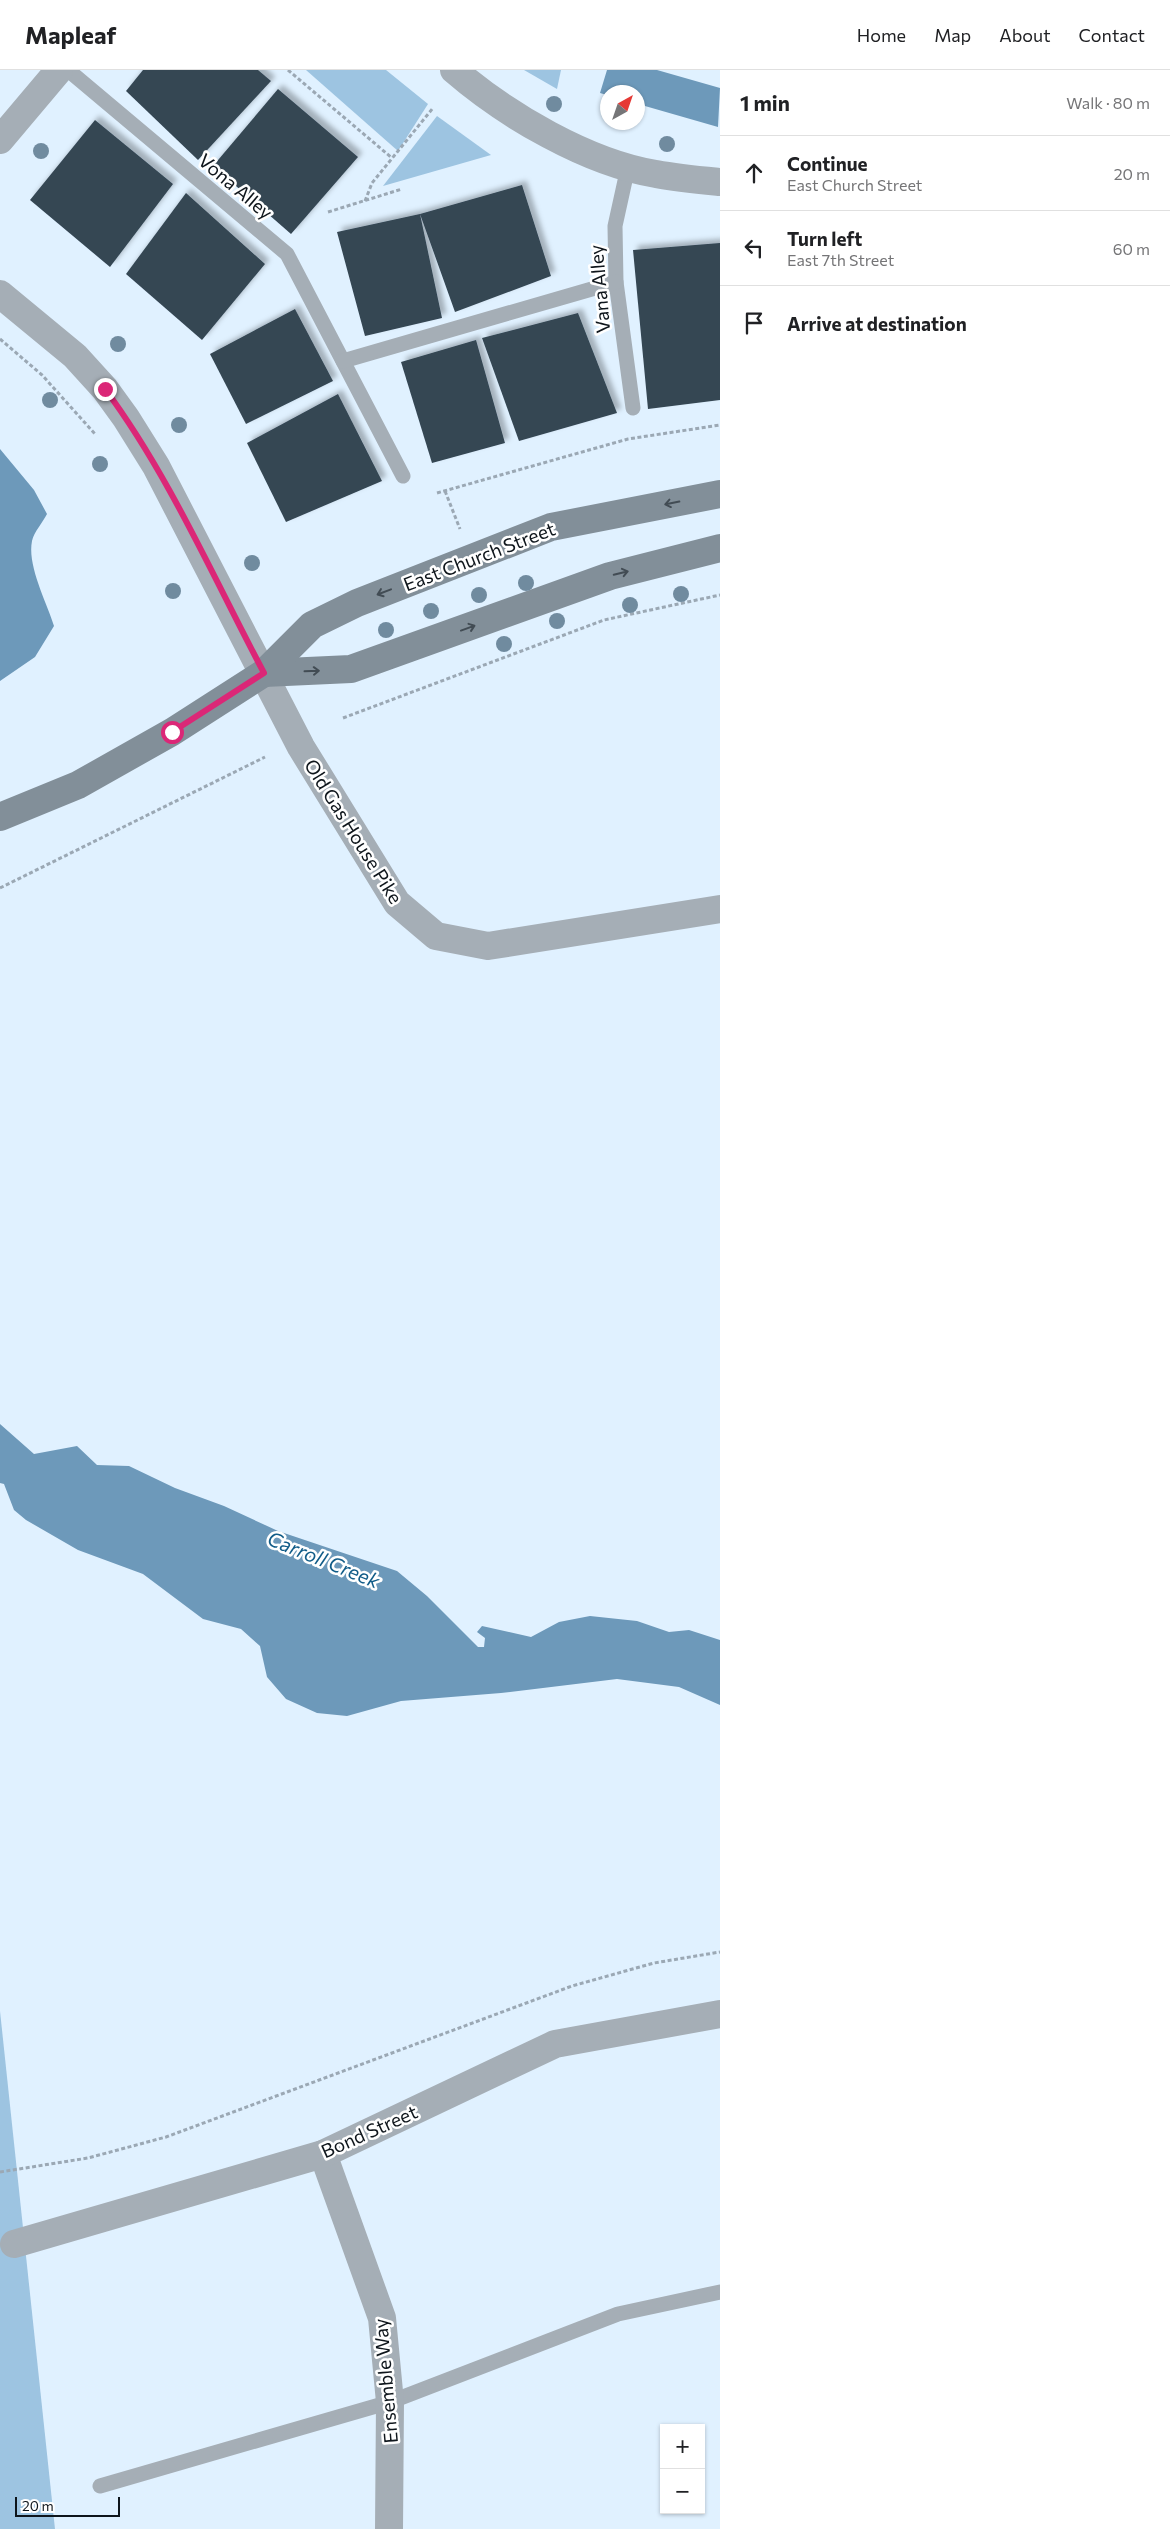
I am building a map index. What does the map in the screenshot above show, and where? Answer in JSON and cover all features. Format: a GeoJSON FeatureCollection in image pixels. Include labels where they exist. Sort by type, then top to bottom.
{"type":"FeatureCollection","features":[{"type":"Feature","properties":{"kind":"main road","name":"East Church Street"},"geometry":{"type":"LineString","coordinates":[[0,817],[78,785],[172,732],[264,673],[312,625],[357,603],[551,527],[720,494]]}},
{"type":"Feature","properties":{"kind":"main road"},"geometry":{"type":"LineString","coordinates":[[264,673],[352,670],[610,576],[720,548]]}},
{"type":"Feature","properties":{"kind":"street"},"geometry":{"type":"LineString","coordinates":[[0,140],[59,70]]}},
{"type":"Feature","properties":{"kind":"street"},"geometry":{"type":"LineString","coordinates":[[454,70],[530,124],[599,159],[655,174],[720,182]]}},
{"type":"Feature","properties":{"kind":"street","name":"Old Gas House Pike"},"geometry":{"type":"LineString","coordinates":[[0,294],[75,356],[105,389],[126,418],[156,466],[301,747],[397,903],[436,936],[488,946],[720,909]]}},
{"type":"Feature","properties":{"kind":"street","name":"Bond Street"},"geometry":{"type":"LineString","coordinates":[[14,2244],[323,2154],[555,2044],[720,2014]]}},
{"type":"Feature","properties":{"kind":"street","name":"Ensemble Way"},"geometry":{"type":"LineString","coordinates":[[323,2154],[382,2318],[390,2402],[389,2529]]}},
{"type":"Feature","properties":{"kind":"lane","name":"Vona Alley"},"geometry":{"type":"LineString","coordinates":[[68,70],[287,254],[403,476]]}},
{"type":"Feature","properties":{"kind":"lane","name":"Vana Alley"},"geometry":{"type":"LineString","coordinates":[[628,167],[614,226],[616,282],[633,408]]}},
{"type":"Feature","properties":{"kind":"lane"},"geometry":{"type":"LineString","coordinates":[[343,361],[616,282]]}},
{"type":"Feature","properties":{"kind":"lane"},"geometry":{"type":"LineString","coordinates":[[100,2486],[390,2402],[618,2314],[720,2292]]}},
{"type":"Feature","properties":{"kind":"path"},"geometry":{"type":"LineString","coordinates":[[288,70],[392,158]]}},
{"type":"Feature","properties":{"kind":"path"},"geometry":{"type":"LineString","coordinates":[[365,201],[372,183],[433,108]]}},
{"type":"Feature","properties":{"kind":"path"},"geometry":{"type":"LineString","coordinates":[[328,212],[402,188]]}},
{"type":"Feature","properties":{"kind":"path"},"geometry":{"type":"LineString","coordinates":[[0,339],[42,375],[98,437]]}},
{"type":"Feature","properties":{"kind":"path"},"geometry":{"type":"LineString","coordinates":[[437,493],[628,439],[720,425]]}},
{"type":"Feature","properties":{"kind":"path"},"geometry":{"type":"LineString","coordinates":[[445,490],[461,531]]}},
{"type":"Feature","properties":{"kind":"path"},"geometry":{"type":"LineString","coordinates":[[343,718],[604,620],[720,595]]}},
{"type":"Feature","properties":{"kind":"path"},"geometry":{"type":"LineString","coordinates":[[0,888],[265,757]]}},
{"type":"Feature","properties":{"kind":"path"},"geometry":{"type":"LineString","coordinates":[[0,2172],[88,2158],[166,2137],[572,1986],[654,1963],[720,1952]]}},
{"type":"Feature","properties":{"kind":"shaded area"},"geometry":{"type":"Polygon","coordinates":[[[306,70],[386,70],[428,104],[398,151],[306,70]]]}},
{"type":"Feature","properties":{"kind":"shaded area"},"geometry":{"type":"Polygon","coordinates":[[[524,70],[561,70],[557,89],[524,70]]]}},
{"type":"Feature","properties":{"kind":"shaded area"},"geometry":{"type":"Polygon","coordinates":[[[437,116],[491,155],[383,186],[437,116]]]}},
{"type":"Feature","properties":{"kind":"shaded area"},"geometry":{"type":"Polygon","coordinates":[[[0,2011],[55,2529],[0,2529],[0,2011]]]}},
{"type":"Feature","properties":{"kind":"water"},"geometry":{"type":"Polygon","coordinates":[[[607,70],[657,70],[720,88],[718,127],[645,106],[645,85],[602,85],[607,70]]]}},
{"type":"Feature","properties":{"kind":"water"},"geometry":{"type":"Polygon","coordinates":[[[0,449],[34,490],[47,514],[33,538],[31,551],[35,573],[54,626],[35,657],[0,681],[0,449]]]}},
{"type":"Feature","properties":{"kind":"water","name":"Carroll Creek"},"geometry":{"type":"Polygon","coordinates":[[[0,1424],[34,1454],[77,1446],[97,1465],[129,1466],[175,1488],[224,1506],[278,1531],[397,1571],[427,1596],[478,1647],[484,1647],[485,1638],[477,1632],[482,1626],[531,1637],[559,1622],[590,1616],[637,1621],[669,1632],[689,1630],[720,1640],[720,1705],[679,1687],[617,1679],[501,1693],[401,1701],[347,1716],[317,1713],[286,1699],[267,1677],[260,1646],[241,1629],[203,1619],[143,1574],[78,1550],[26,1520],[14,1510],[4,1484],[0,1483],[0,1424]]]}},
{"type":"Feature","properties":{"kind":"building"},"geometry":{"type":"Polygon","coordinates":[[[143,70],[258,70],[271,81],[198,160],[126,91],[143,70]]]}},
{"type":"Feature","properties":{"kind":"building"},"geometry":{"type":"Polygon","coordinates":[[[278,89],[358,157],[291,234],[213,166],[278,89]]]}},
{"type":"Feature","properties":{"kind":"building"},"geometry":{"type":"Polygon","coordinates":[[[95,120],[173,184],[110,267],[30,200],[95,120]]]}},
{"type":"Feature","properties":{"kind":"building"},"geometry":{"type":"Polygon","coordinates":[[[522,185],[551,276],[455,312],[420,214],[522,185]]]}},
{"type":"Feature","properties":{"kind":"building"},"geometry":{"type":"Polygon","coordinates":[[[186,193],[265,264],[202,340],[126,274],[186,193]]]}},
{"type":"Feature","properties":{"kind":"building"},"geometry":{"type":"Polygon","coordinates":[[[420,214],[442,318],[365,336],[337,232],[420,214]]]}},
{"type":"Feature","properties":{"kind":"building"},"geometry":{"type":"Polygon","coordinates":[[[720,243],[720,400],[648,409],[633,250],[720,243]]]}},
{"type":"Feature","properties":{"kind":"building"},"geometry":{"type":"Polygon","coordinates":[[[295,309],[333,381],[246,424],[210,354],[295,309]]]}},
{"type":"Feature","properties":{"kind":"building"},"geometry":{"type":"Polygon","coordinates":[[[578,313],[617,413],[519,441],[482,338],[578,313]]]}},
{"type":"Feature","properties":{"kind":"building"},"geometry":{"type":"Polygon","coordinates":[[[476,340],[505,443],[432,463],[401,362],[476,340]]]}},
{"type":"Feature","properties":{"kind":"building"},"geometry":{"type":"Polygon","coordinates":[[[338,394],[382,481],[286,522],[247,443],[338,394]]]}},
{"type":"Feature","properties":{"kind":"route"},"geometry":{"type":"LineString","coordinates":[[105,389],[156,466],[264,673],[172,732]]}}]}
